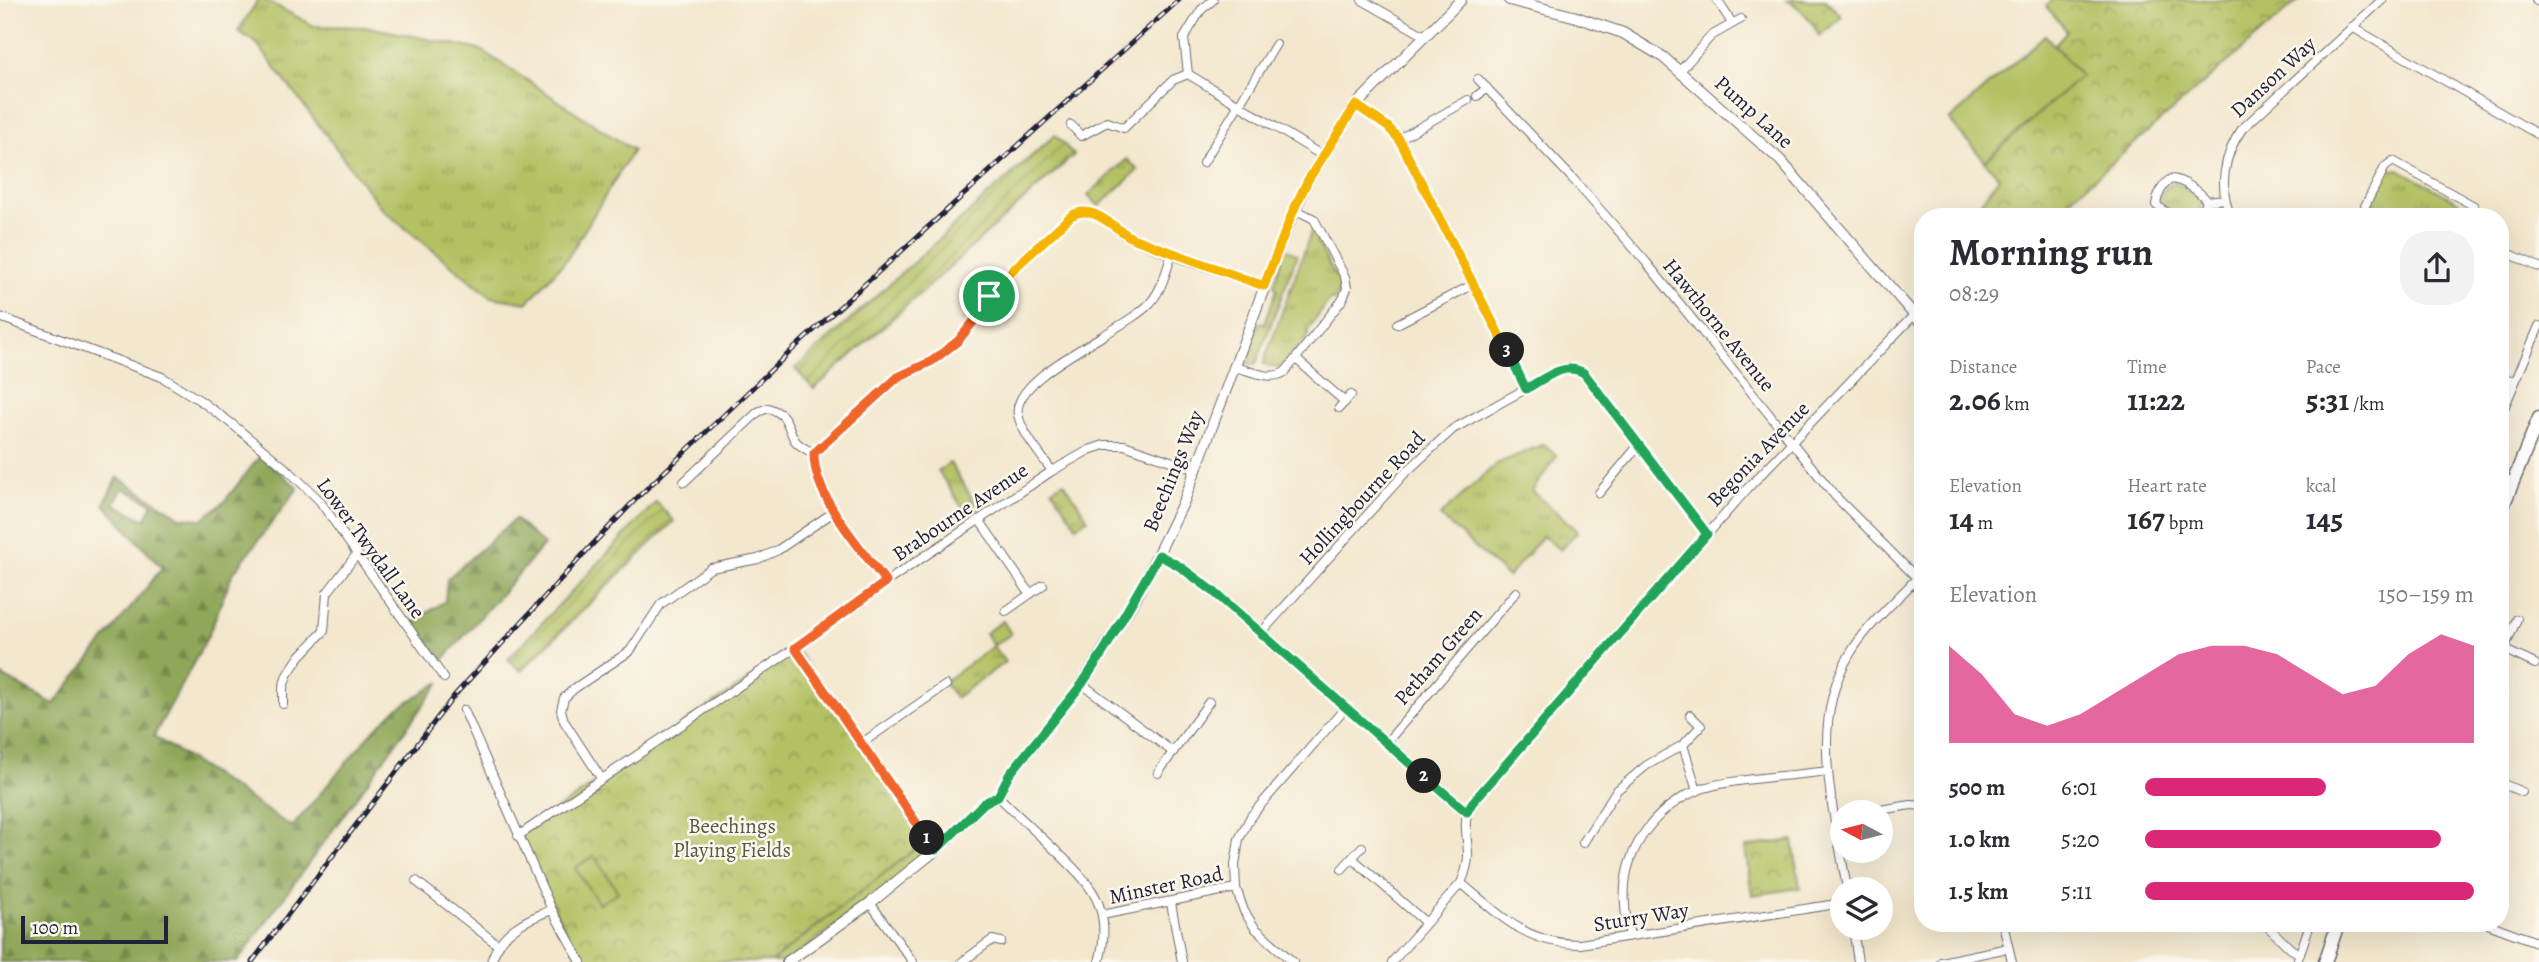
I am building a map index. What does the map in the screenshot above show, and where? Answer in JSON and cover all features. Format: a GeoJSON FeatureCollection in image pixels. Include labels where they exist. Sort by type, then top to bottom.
{"type":"FeatureCollection","features":[{"type":"Feature","properties":{"kind":"main road"},"geometry":{"type":"LineString","coordinates":[[2509,491],[2539,418]]}},
{"type":"Feature","properties":{"kind":"main road"},"geometry":{"type":"LineString","coordinates":[[2325,962],[2335,932]]}},
{"type":"Feature","properties":{"kind":"street"},"geometry":{"type":"LineString","coordinates":[[1188,74],[1184,38],[1201,10],[1213,0]]}},
{"type":"Feature","properties":{"kind":"street"},"geometry":{"type":"LineString","coordinates":[[1362,0],[1425,36]]}},
{"type":"Feature","properties":{"kind":"street","name":"Beechings Way"},"geometry":{"type":"LineString","coordinates":[[787,962],[870,903],[936,850],[984,803],[998,796],[1009,775],[1082,684],[1159,555],[1197,470],[1294,209],[1323,156],[1356,105],[1461,0]]}},
{"type":"Feature","properties":{"kind":"street","name":"Pump Lane"},"geometry":{"type":"LineString","coordinates":[[1509,0],[1573,16],[1623,33],[1643,43],[1680,71],[1780,160],[1914,313]]}},
{"type":"Feature","properties":{"kind":"street"},"geometry":{"type":"LineString","coordinates":[[1680,71],[1712,36],[1736,21],[1717,0]]}},
{"type":"Feature","properties":{"kind":"street","name":"Danson Way"},"geometry":{"type":"LineString","coordinates":[[2228,208],[2225,199],[2226,162],[2234,140],[2242,129],[2382,0]]}},
{"type":"Feature","properties":{"kind":"street"},"geometry":{"type":"LineString","coordinates":[[2352,27],[2539,135]]}},
{"type":"Feature","properties":{"kind":"street"},"geometry":{"type":"LineString","coordinates":[[1203,163],[1276,44]]}},
{"type":"Feature","properties":{"kind":"street"},"geometry":{"type":"LineString","coordinates":[[1188,74],[1323,156]]}},
{"type":"Feature","properties":{"kind":"street"},"geometry":{"type":"LineString","coordinates":[[1071,125],[1081,136],[1107,122],[1124,128],[1173,80],[1188,74]]}},
{"type":"Feature","properties":{"kind":"street","name":"Hawthorne Avenue"},"geometry":{"type":"LineString","coordinates":[[1478,79],[1573,179],[1646,262],[1839,500],[1914,575]]}},
{"type":"Feature","properties":{"kind":"street"},"geometry":{"type":"LineString","coordinates":[[1477,96],[1487,88]]}},
{"type":"Feature","properties":{"kind":"street"},"geometry":{"type":"LineString","coordinates":[[1399,139],[1468,100]]}},
{"type":"Feature","properties":{"kind":"street"},"geometry":{"type":"LineString","coordinates":[[1356,105],[1399,139],[1526,389]]}},
{"type":"Feature","properties":{"kind":"street"},"geometry":{"type":"LineString","coordinates":[[2365,208],[2385,167],[2393,161],[2474,208]]}},
{"type":"Feature","properties":{"kind":"street"},"geometry":{"type":"LineString","coordinates":[[2160,208],[2156,205],[2158,195],[2171,179],[2184,183],[2207,201]]}},
{"type":"Feature","properties":{"kind":"street"},"geometry":{"type":"LineString","coordinates":[[2207,201],[2225,199]]}},
{"type":"Feature","properties":{"kind":"street"},"geometry":{"type":"LineString","coordinates":[[2204,208],[2207,201]]}},
{"type":"Feature","properties":{"kind":"street"},"geometry":{"type":"LineString","coordinates":[[1235,367],[1278,376],[1296,359],[1343,299],[1347,288],[1345,277],[1314,219],[1294,209]]}},
{"type":"Feature","properties":{"kind":"street"},"geometry":{"type":"LineString","coordinates":[[886,582],[835,511],[818,481],[814,453],[898,377],[932,361],[958,341],[1002,280],[1076,213],[1094,213],[1118,231],[1172,254],[1264,286]]}},
{"type":"Feature","properties":{"kind":"street"},"geometry":{"type":"LineString","coordinates":[[1052,471],[1022,425],[1017,413],[1020,403],[1029,389],[1066,356],[1131,320],[1149,304],[1159,291],[1172,254]]}},
{"type":"Feature","properties":{"kind":"street"},"geometry":{"type":"LineString","coordinates":[[2509,254],[2539,267]]}},
{"type":"Feature","properties":{"kind":"street"},"geometry":{"type":"LineString","coordinates":[[1397,324],[1474,284]]}},
{"type":"Feature","properties":{"kind":"street","name":"Begonia Avenue"},"geometry":{"type":"LineString","coordinates":[[1467,812],[1748,488],[1914,315]]}},
{"type":"Feature","properties":{"kind":"street","name":"Lower Twydall Lane"},"geometry":{"type":"LineString","coordinates":[[0,317],[162,377],[201,401],[289,471],[318,500],[444,678]]}},
{"type":"Feature","properties":{"kind":"street"},"geometry":{"type":"LineString","coordinates":[[2509,396],[2539,326]]}},
{"type":"Feature","properties":{"kind":"street"},"geometry":{"type":"LineString","coordinates":[[1296,359],[1345,402]]}},
{"type":"Feature","properties":{"kind":"street","name":"Hollingbourne Road"},"geometry":{"type":"LineString","coordinates":[[1261,633],[1404,474],[1453,429],[1562,369],[1580,370],[1707,534]]}},
{"type":"Feature","properties":{"kind":"street"},"geometry":{"type":"LineString","coordinates":[[2509,379],[2515,382]]}},
{"type":"Feature","properties":{"kind":"street"},"geometry":{"type":"LineString","coordinates":[[684,482],[758,412],[768,408],[779,413],[790,424],[797,442],[814,453]]}},
{"type":"Feature","properties":{"kind":"street","name":"Brabourne Avenue"},"geometry":{"type":"LineString","coordinates":[[518,836],[795,648],[886,582],[1052,471],[1090,450],[1104,445],[1124,445],[1197,470]]}},
{"type":"Feature","properties":{"kind":"street"},"geometry":{"type":"LineString","coordinates":[[1599,493],[1639,446]]}},
{"type":"Feature","properties":{"kind":"street"},"geometry":{"type":"LineString","coordinates":[[601,778],[564,721],[561,710],[564,698],[630,651],[661,604],[711,568],[758,559],[778,550],[835,511]]}},
{"type":"Feature","properties":{"kind":"street"},"geometry":{"type":"LineString","coordinates":[[980,521],[1030,594]]}},
{"type":"Feature","properties":{"kind":"street"},"geometry":{"type":"LineString","coordinates":[[283,704],[283,688],[287,675],[300,656],[324,631],[327,593],[357,554]]}},
{"type":"Feature","properties":{"kind":"street"},"geometry":{"type":"LineString","coordinates":[[1159,555],[1205,585],[1467,812],[1467,870],[1461,883],[1396,961]]}},
{"type":"Feature","properties":{"kind":"street"},"geometry":{"type":"LineString","coordinates":[[1006,611],[1043,585]]}},
{"type":"Feature","properties":{"kind":"street"},"geometry":{"type":"LineString","coordinates":[[1835,800],[1828,771],[1827,720],[1830,698],[1840,672],[1859,641],[1914,587]]}},
{"type":"Feature","properties":{"kind":"street","name":"Petham Green"},"geometry":{"type":"LineString","coordinates":[[1386,743],[1516,592]]}},
{"type":"Feature","properties":{"kind":"street"},"geometry":{"type":"LineString","coordinates":[[2509,636],[2517,618]]}},
{"type":"Feature","properties":{"kind":"street"},"geometry":{"type":"LineString","coordinates":[[795,648],[936,850]]}},
{"type":"Feature","properties":{"kind":"street"},"geometry":{"type":"LineString","coordinates":[[2509,654],[2535,664]]}},
{"type":"Feature","properties":{"kind":"street"},"geometry":{"type":"LineString","coordinates":[[1082,684],[1173,752]]}},
{"type":"Feature","properties":{"kind":"street"},"geometry":{"type":"LineString","coordinates":[[862,743],[946,685]]}},
{"type":"Feature","properties":{"kind":"street"},"geometry":{"type":"LineString","coordinates":[[1158,773],[1209,702]]}},
{"type":"Feature","properties":{"kind":"street"},"geometry":{"type":"LineString","coordinates":[[1293,962],[1255,928],[1244,911],[1236,888],[1235,865],[1239,839],[1251,816],[1346,707]]}},
{"type":"Feature","properties":{"kind":"street"},"geometry":{"type":"LineString","coordinates":[[464,710],[552,910],[581,962]]}},
{"type":"Feature","properties":{"kind":"street"},"geometry":{"type":"LineString","coordinates":[[1583,844],[1616,791],[1647,765],[1683,745],[1701,726],[1690,715]]}},
{"type":"Feature","properties":{"kind":"street"},"geometry":{"type":"LineString","coordinates":[[1683,745],[1697,792]]}},
{"type":"Feature","properties":{"kind":"street"},"geometry":{"type":"LineString","coordinates":[[1630,936],[1625,884],[1637,845],[1651,823],[1671,804],[1715,786],[1828,771]]}},
{"type":"Feature","properties":{"kind":"street"},"geometry":{"type":"LineString","coordinates":[[2509,786],[2522,792]]}},
{"type":"Feature","properties":{"kind":"street"},"geometry":{"type":"LineString","coordinates":[[998,796],[1085,879],[1102,915],[1104,932],[1099,962]]}},
{"type":"Feature","properties":{"kind":"street"},"geometry":{"type":"LineString","coordinates":[[1894,808],[1914,805]]}},
{"type":"Feature","properties":{"kind":"street"},"geometry":{"type":"LineString","coordinates":[[1342,869],[1362,847]]}},
{"type":"Feature","properties":{"kind":"street"},"geometry":{"type":"LineString","coordinates":[[1352,858],[1426,923]]}},
{"type":"Feature","properties":{"kind":"street"},"geometry":{"type":"LineString","coordinates":[[416,881],[498,945]]}},
{"type":"Feature","properties":{"kind":"street","name":"Sturry Way"},"geometry":{"type":"LineString","coordinates":[[1461,883],[1513,925],[1558,944],[1580,944],[1830,905]]}},
{"type":"Feature","properties":{"kind":"street","name":"Minster Road"},"geometry":{"type":"LineString","coordinates":[[1102,915],[1236,888]]}},
{"type":"Feature","properties":{"kind":"street"},"geometry":{"type":"LineString","coordinates":[[870,903],[914,962]]}},
{"type":"Feature","properties":{"kind":"street"},"geometry":{"type":"LineString","coordinates":[[1171,903],[1182,962]]}},
{"type":"Feature","properties":{"kind":"street"},"geometry":{"type":"LineString","coordinates":[[491,962],[498,945],[506,935],[524,920],[552,910]]}},
{"type":"Feature","properties":{"kind":"street"},"geometry":{"type":"LineString","coordinates":[[2005,932],[2012,962]]}},
{"type":"Feature","properties":{"kind":"street"},"geometry":{"type":"LineString","coordinates":[[2273,932],[2298,958]]}},
{"type":"Feature","properties":{"kind":"street"},"geometry":{"type":"LineString","coordinates":[[2298,958],[2308,932]]}},
{"type":"Feature","properties":{"kind":"street"},"geometry":{"type":"LineString","coordinates":[[2509,932],[2539,943]]}},
{"type":"Feature","properties":{"kind":"street"},"geometry":{"type":"LineString","coordinates":[[962,962],[992,940],[1001,942]]}},
{"type":"Feature","properties":{"kind":"street"},"geometry":{"type":"LineString","coordinates":[[1855,940],[1858,962]]}},
{"type":"Feature","properties":{"kind":"street"},"geometry":{"type":"LineString","coordinates":[[1941,962],[2008,948]]}},
{"type":"Feature","properties":{"kind":"green space"},"geometry":{"type":"Polygon","coordinates":[[[258,0],[265,0],[314,26],[369,27],[481,50],[633,150],[567,259],[527,303],[491,297],[383,210],[257,44],[238,31],[258,0]]]}},
{"type":"Feature","properties":{"kind":"green space"},"geometry":{"type":"Polygon","coordinates":[[[1787,0],[1826,0],[1842,17],[1819,36],[1806,15],[1787,0]]]}},
{"type":"Feature","properties":{"kind":"green space"},"geometry":{"type":"Polygon","coordinates":[[[2052,0],[2299,0],[2060,208],[1977,208],[1999,177],[1985,161],[2081,76],[2054,45],[2067,31],[2046,6],[2052,0]]]}},
{"type":"Feature","properties":{"kind":"green space"},"geometry":{"type":"Polygon","coordinates":[[[2045,35],[2081,76],[1985,161],[1949,120],[2045,35]]]}},
{"type":"Feature","properties":{"kind":"green space"},"geometry":{"type":"Polygon","coordinates":[[[1055,135],[1074,155],[814,389],[795,369],[1055,135]]]}},
{"type":"Feature","properties":{"kind":"green space"},"geometry":{"type":"Polygon","coordinates":[[[1127,159],[1138,170],[1099,206],[1088,195],[1127,159]]]}},
{"type":"Feature","properties":{"kind":"green space"},"geometry":{"type":"Polygon","coordinates":[[[2399,169],[2460,203],[2462,208],[2375,208],[2371,201],[2387,171],[2399,169]]]}},
{"type":"Feature","properties":{"kind":"green space"},"geometry":{"type":"Polygon","coordinates":[[[2175,182],[2202,197],[2200,208],[2164,208],[2159,205],[2163,191],[2175,182]]]}},
{"type":"Feature","properties":{"kind":"green space"},"geometry":{"type":"Polygon","coordinates":[[[1313,227],[1319,236],[1317,242],[1336,277],[1340,276],[1340,291],[1334,301],[1330,299],[1308,330],[1308,336],[1283,366],[1277,368],[1263,364],[1313,227]]]}},
{"type":"Feature","properties":{"kind":"green space"},"geometry":{"type":"Polygon","coordinates":[[[1285,248],[1297,255],[1256,364],[1241,363],[1251,336],[1261,322],[1264,324],[1277,290],[1274,285],[1285,248]]]}},
{"type":"Feature","properties":{"kind":"green space"},"geometry":{"type":"Polygon","coordinates":[[[1544,444],[1557,456],[1532,491],[1578,531],[1560,550],[1543,536],[1508,577],[1440,516],[1496,464],[1544,444]]]}},
{"type":"Feature","properties":{"kind":"green space"},"geometry":{"type":"Polygon","coordinates":[[[260,456],[298,488],[232,575],[209,634],[154,736],[292,827],[373,731],[396,709],[440,682],[237,962],[0,962],[0,675],[54,704],[162,568],[104,504],[117,477],[181,517],[202,519],[223,503],[260,456]],[[123,488],[114,504],[145,520],[153,504],[123,488]]]}},
{"type":"Feature","properties":{"kind":"green space"},"geometry":{"type":"Polygon","coordinates":[[[950,463],[979,509],[968,516],[938,471],[950,463]]]}},
{"type":"Feature","properties":{"kind":"green space"},"geometry":{"type":"Polygon","coordinates":[[[1064,482],[1088,519],[1076,526],[1052,489],[1064,482]]]}},
{"type":"Feature","properties":{"kind":"green space"},"geometry":{"type":"Polygon","coordinates":[[[656,502],[674,521],[521,671],[508,659],[656,502]]]}},
{"type":"Feature","properties":{"kind":"green space"},"geometry":{"type":"Polygon","coordinates":[[[515,519],[544,545],[443,660],[411,623],[445,601],[447,579],[515,519]]]}},
{"type":"Feature","properties":{"kind":"green space"},"geometry":{"type":"Polygon","coordinates":[[[1003,621],[1011,634],[993,646],[985,633],[1003,621]]]}},
{"type":"Feature","properties":{"kind":"green space"},"geometry":{"type":"Polygon","coordinates":[[[993,646],[1005,662],[955,698],[944,682],[993,646]]]}},
{"type":"Feature","properties":{"kind":"green space","name":"Beechings Playing Fields"},"geometry":{"type":"Polygon","coordinates":[[[795,648],[928,839],[771,962],[581,962],[518,836],[795,648]]]}},
{"type":"Feature","properties":{"kind":"green space"},"geometry":{"type":"Polygon","coordinates":[[[928,839],[936,850],[787,962],[771,962],[928,839]]]}},
{"type":"Feature","properties":{"kind":"green space"},"geometry":{"type":"Polygon","coordinates":[[[1793,840],[1800,888],[1752,895],[1745,847],[1793,840]]]}},
{"type":"Feature","properties":{"kind":"green space"},"geometry":{"type":"Polygon","coordinates":[[[594,856],[618,892],[599,904],[575,868],[594,856]]]}},
{"type":"Feature","properties":{"kind":"railway"},"geometry":{"type":"LineString","coordinates":[[252,962],[454,696],[639,496],[791,351],[1179,0]]}},
{"type":"Feature","properties":{"kind":"route"},"geometry":{"type":"LineString","coordinates":[[1356,105],[1377,118],[1399,139],[1526,389],[1562,369],[1573,368],[1584,373],[1707,534],[1467,812],[1213,591],[1159,555],[1136,598],[1082,684],[1009,775],[998,796],[984,803],[936,850],[795,648],[886,582],[835,511],[818,481],[814,453],[898,377],[932,361],[958,341],[972,325],[989,296],[1006,276],[1078,212],[1091,212],[1132,238],[1264,286],[1308,180],[1356,105]]}}]}
